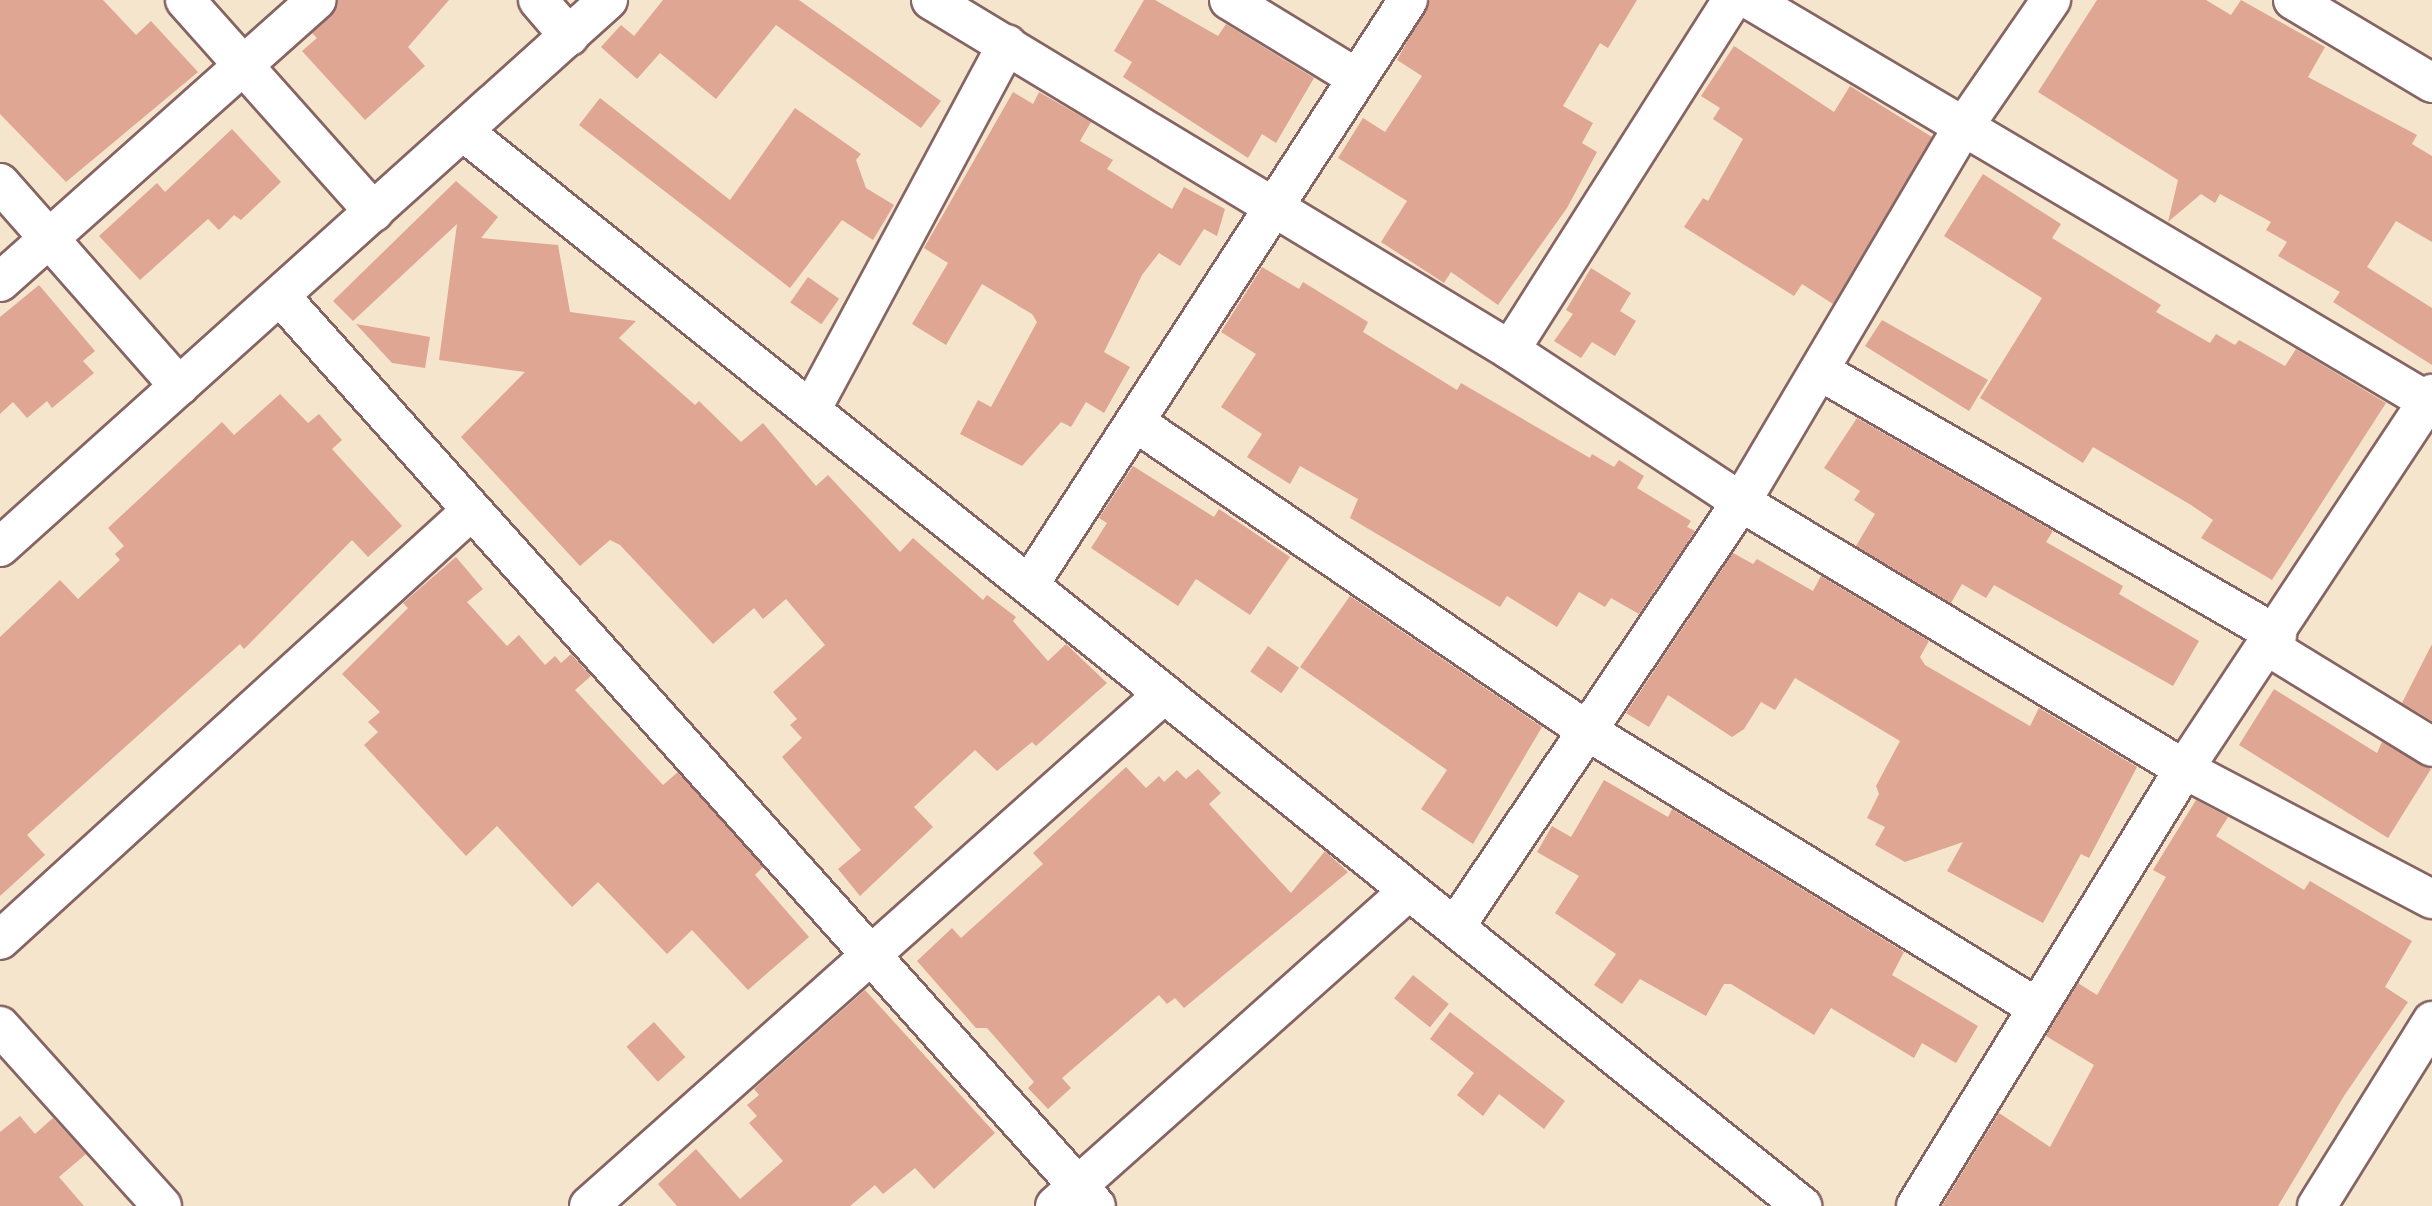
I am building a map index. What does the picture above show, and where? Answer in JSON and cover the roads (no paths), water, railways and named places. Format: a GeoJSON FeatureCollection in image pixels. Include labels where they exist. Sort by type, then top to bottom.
{"type":"FeatureCollection","features":[{"type":"Feature","properties":{"kind":"street"},"geometry":{"type":"LineString","coordinates":[[185,0],[374,212]]}},
{"type":"Feature","properties":{"kind":"street"},"geometry":{"type":"LineString","coordinates":[[0,282],[316,0]]}},
{"type":"Feature","properties":{"kind":"street"},"geometry":{"type":"LineString","coordinates":[[538,0],[569,36]]}},
{"type":"Feature","properties":{"kind":"street"},"geometry":{"type":"LineString","coordinates":[[0,547],[608,0]]}},
{"type":"Feature","properties":{"kind":"street"},"geometry":{"type":"LineString","coordinates":[[931,0],[1510,350],[1741,502],[2184,769],[2432,899]]}},
{"type":"Feature","properties":{"kind":"street"},"geometry":{"type":"LineString","coordinates":[[1229,0],[1355,77]]}},
{"type":"Feature","properties":{"kind":"street"},"geometry":{"type":"LineString","coordinates":[[1029,585],[1138,424],[1355,77],[1408,0]]}},
{"type":"Feature","properties":{"kind":"street"},"geometry":{"type":"LineString","coordinates":[[1510,350],[1732,0]]}},
{"type":"Feature","properties":{"kind":"street"},"geometry":{"type":"LineString","coordinates":[[1750,0],[1962,129],[2430,400],[2273,641],[2184,769],[1916,1206]]}},
{"type":"Feature","properties":{"kind":"street"},"geometry":{"type":"LineString","coordinates":[[1455,927],[1741,502],[1962,129],[2051,0]]}},
{"type":"Feature","properties":{"kind":"street"},"geometry":{"type":"LineString","coordinates":[[2293,0],[2432,83]]}},
{"type":"Feature","properties":{"kind":"street"},"geometry":{"type":"LineString","coordinates":[[811,410],[1007,44]]}},
{"type":"Feature","properties":{"kind":"street"},"geometry":{"type":"LineString","coordinates":[[464,132],[1802,1206]]}},
{"type":"Feature","properties":{"kind":"street"},"geometry":{"type":"LineString","coordinates":[[0,183],[179,386]]}},
{"type":"Feature","properties":{"kind":"street"},"geometry":{"type":"LineString","coordinates":[[280,296],[872,954],[1076,1199],[1409,891]]}},
{"type":"Feature","properties":{"kind":"street"},"geometry":{"type":"LineString","coordinates":[[1820,371],[2273,641],[2432,747]]}},
{"type":"Feature","properties":{"kind":"street"},"geometry":{"type":"LineString","coordinates":[[1138,424],[1589,732],[2036,1007]]}},
{"type":"Feature","properties":{"kind":"street"},"geometry":{"type":"LineString","coordinates":[[0,940],[471,511]]}},
{"type":"Feature","properties":{"kind":"street"},"geometry":{"type":"LineString","coordinates":[[589,1206],[1164,694]]}},
{"type":"Feature","properties":{"kind":"street"},"geometry":{"type":"LineString","coordinates":[[2317,1206],[2432,1021]]}},
{"type":"Feature","properties":{"kind":"street"},"geometry":{"type":"LineString","coordinates":[[0,1026],[162,1206]]}}]}
